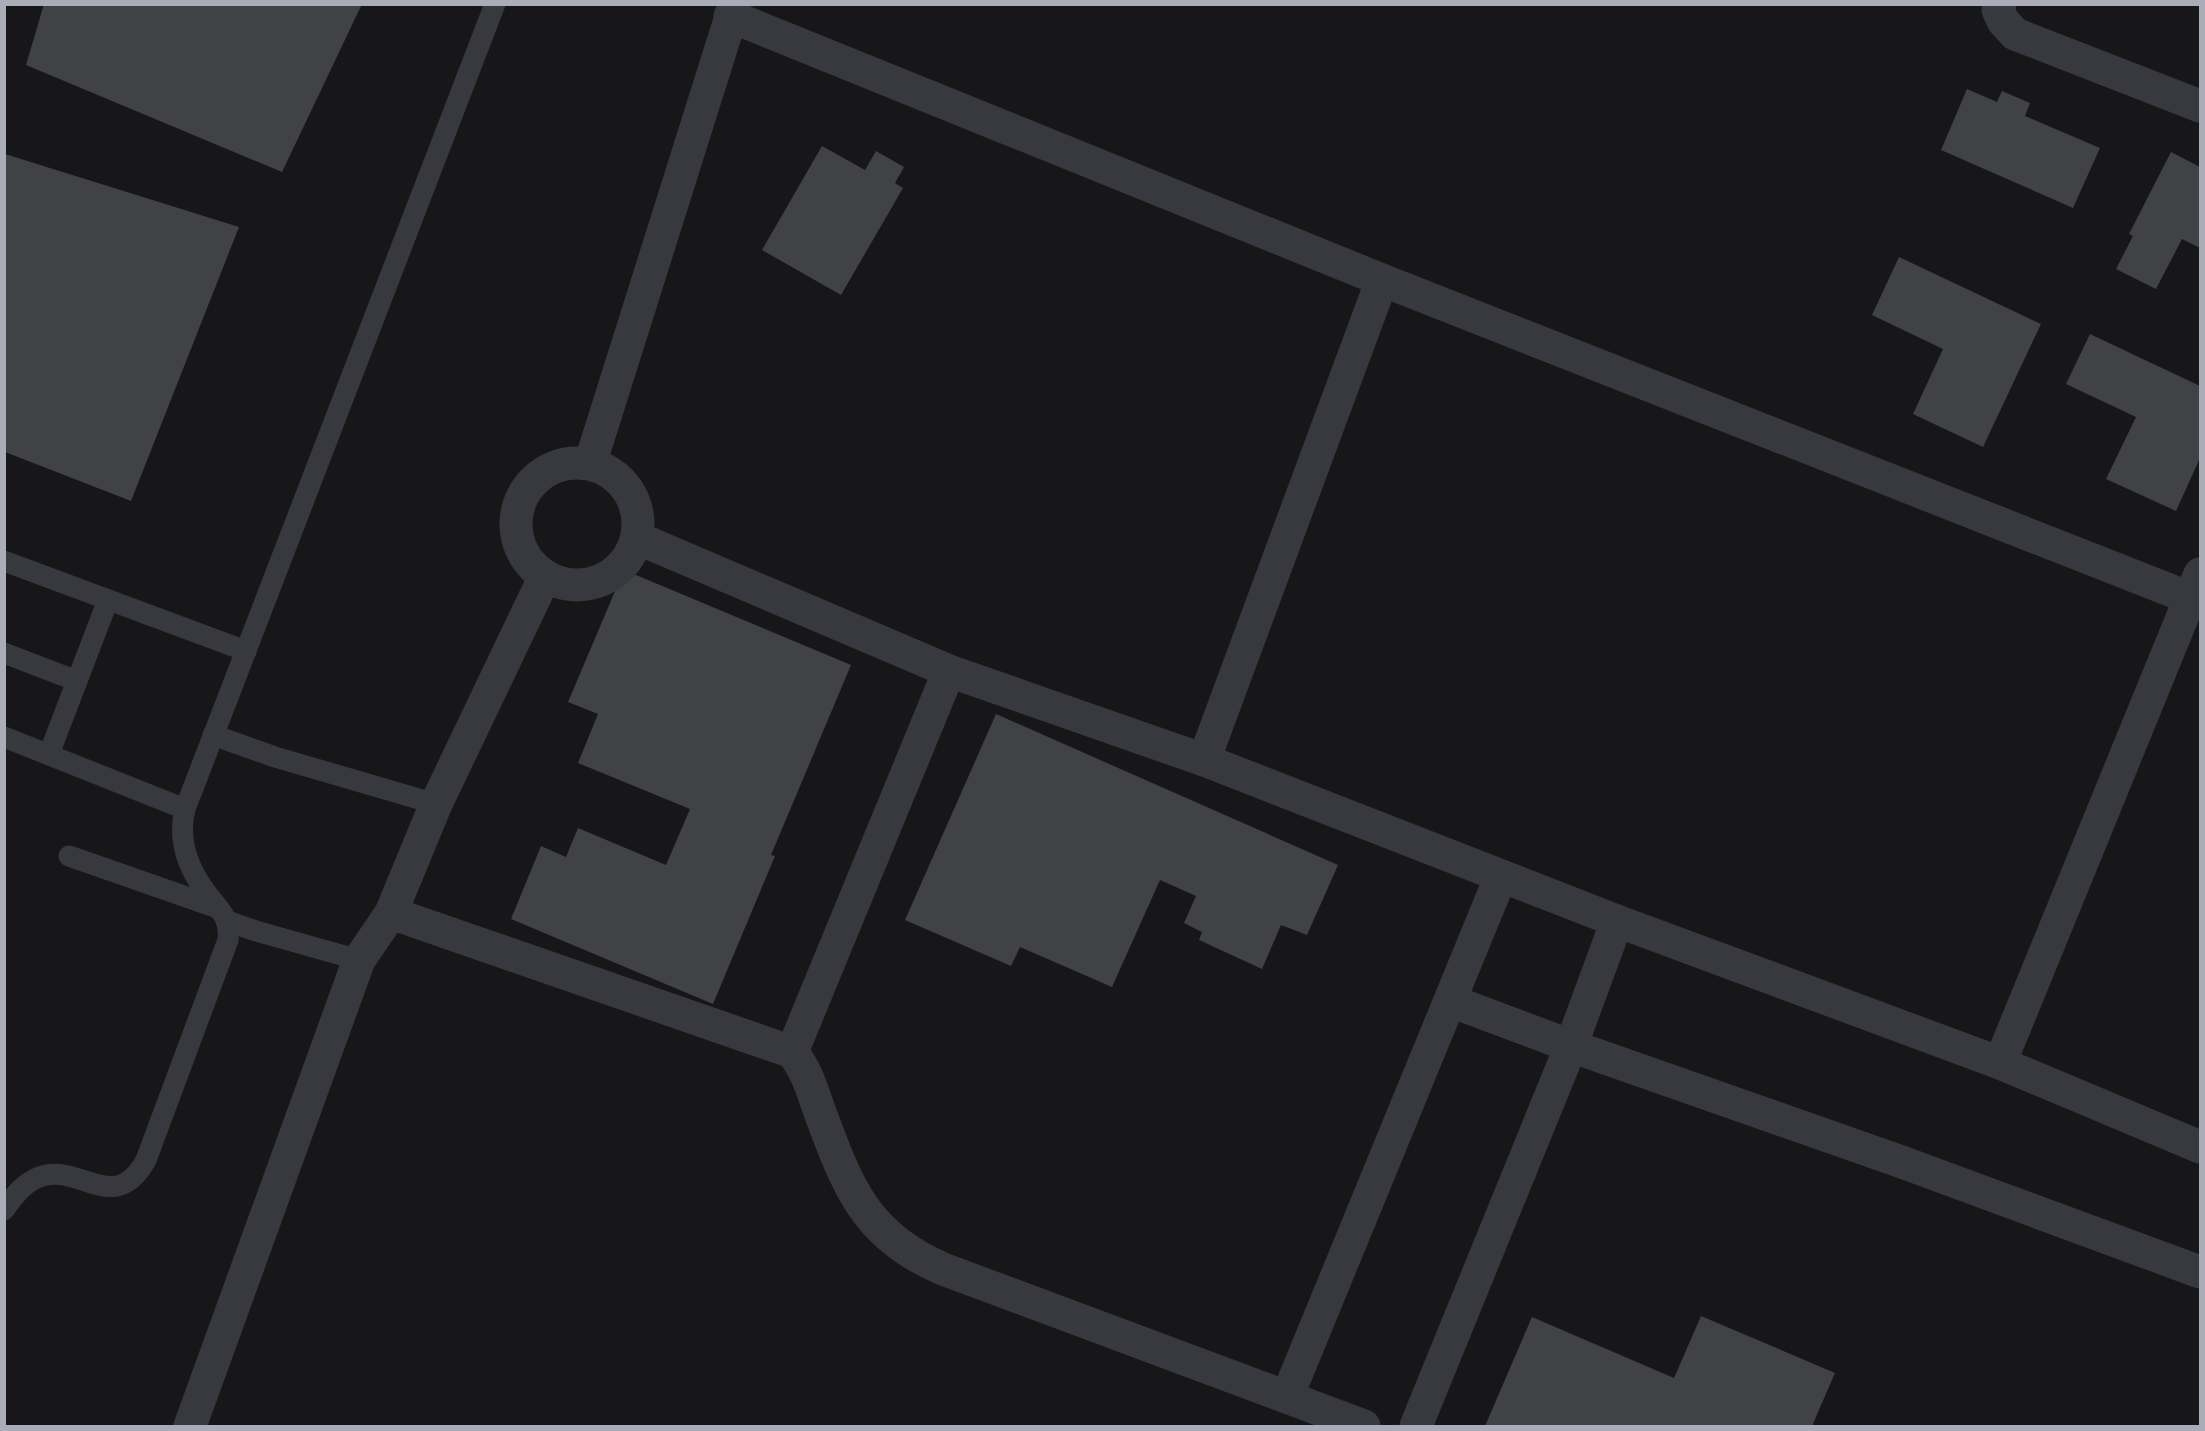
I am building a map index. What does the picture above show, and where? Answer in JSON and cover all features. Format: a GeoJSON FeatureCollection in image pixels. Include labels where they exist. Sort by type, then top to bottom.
{"type":"FeatureCollection","features":[{"type":"Feature","properties":{"kind":"street"},"geometry":{"type":"LineString","coordinates":[[2000,4],[1998,10],[2014,34],[2200,106]]}},
{"type":"Feature","properties":{"kind":"street"},"geometry":{"type":"LineString","coordinates":[[590,464],[732,10],[1382,280],[2197,592],[2001,1063]]}},
{"type":"Feature","properties":{"kind":"street"},"geometry":{"type":"LineString","coordinates":[[1204,760],[1382,280]]}},
{"type":"Feature","properties":{"kind":"street"},"geometry":{"type":"LineString","coordinates":[[570,463],[590,464],[608,471],[623,483],[634,500],[639,519],[637,538],[630,556],[617,571],[600,581],[581,586],[562,584],[545,576],[530,564],[520,548],[516,530],[517,511],[524,494],[535,478],[551,469],[570,463]]}},
{"type":"Feature","properties":{"kind":"street"},"geometry":{"type":"LineString","coordinates":[[637,538],[949,671],[1204,760],[1617,921],[2001,1063],[2200,1147]]}},
{"type":"Feature","properties":{"kind":"street"},"geometry":{"type":"LineString","coordinates":[[190,1426],[360,960],[391,913],[436,804],[545,576]]}},
{"type":"Feature","properties":{"kind":"street"},"geometry":{"type":"LineString","coordinates":[[792,1052],[949,671]]}},
{"type":"Feature","properties":{"kind":"street"},"geometry":{"type":"LineString","coordinates":[[1287,1398],[1501,876]]}},
{"type":"Feature","properties":{"kind":"street"},"geometry":{"type":"LineString","coordinates":[[391,913],[792,1052],[804,1072],[840,1168],[855,1197],[876,1223],[900,1245],[944,1269],[1364,1426]]}},
{"type":"Feature","properties":{"kind":"street"},"geometry":{"type":"LineString","coordinates":[[1416,1426],[1571,1046],[1617,921]]}},
{"type":"Feature","properties":{"kind":"street"},"geometry":{"type":"LineString","coordinates":[[1451,1001],[1571,1046],[1899,1161],[2200,1272]]}},
{"type":"Feature","properties":{"kind":"lane"},"geometry":{"type":"LineString","coordinates":[[4,1210],[22,1187],[46,1175],[66,1175],[94,1185],[122,1184],[138,1172],[146,1160],[229,933],[223,914],[198,880],[185,854],[182,836],[185,809],[495,4]]}},
{"type":"Feature","properties":{"kind":"lane"},"geometry":{"type":"LineString","coordinates":[[4,561],[246,651]]}},
{"type":"Feature","properties":{"kind":"lane"},"geometry":{"type":"LineString","coordinates":[[49,754],[108,600]]}},
{"type":"Feature","properties":{"kind":"lane"},"geometry":{"type":"LineString","coordinates":[[4,653],[77,681]]}},
{"type":"Feature","properties":{"kind":"lane"},"geometry":{"type":"LineString","coordinates":[[213,735],[275,757],[436,804]]}},
{"type":"Feature","properties":{"kind":"lane"},"geometry":{"type":"LineString","coordinates":[[4,737],[185,809]]}},
{"type":"Feature","properties":{"kind":"lane"},"geometry":{"type":"LineString","coordinates":[[69,856],[223,914],[256,931],[360,960]]}},
{"type":"Feature","properties":{"kind":"building"},"geometry":{"type":"Polygon","coordinates":[[[44,4],[362,4],[282,172],[26,65],[44,4]]]}},
{"type":"Feature","properties":{"kind":"building"},"geometry":{"type":"Polygon","coordinates":[[[1967,89],[1997,102],[2002,91],[2030,103],[2025,116],[2100,148],[2073,208],[1941,150],[1967,89]]]}},
{"type":"Feature","properties":{"kind":"building"},"geometry":{"type":"Polygon","coordinates":[[[822,146],[865,170],[876,151],[904,167],[895,183],[903,188],[841,295],[762,250],[822,146]]]}},
{"type":"Feature","properties":{"kind":"building"},"geometry":{"type":"Polygon","coordinates":[[[2171,152],[2200,167],[2200,248],[2182,239],[2156,289],[2116,269],[2133,236],[2129,234],[2171,152]]]}},
{"type":"Feature","properties":{"kind":"building"},"geometry":{"type":"Polygon","coordinates":[[[5,154],[239,227],[131,501],[5,452],[5,154]]]}},
{"type":"Feature","properties":{"kind":"building"},"geometry":{"type":"Polygon","coordinates":[[[1899,257],[2041,324],[1983,447],[1913,414],[1943,349],[1872,315],[1899,257]]]}},
{"type":"Feature","properties":{"kind":"building"},"geometry":{"type":"Polygon","coordinates":[[[2090,334],[2200,386],[2200,458],[2176,511],[2106,479],[2136,417],[2066,384],[2090,334]]]}},
{"type":"Feature","properties":{"kind":"building"},"geometry":{"type":"Polygon","coordinates":[[[624,570],[851,665],[771,855],[775,856],[713,1004],[511,919],[541,846],[566,857],[578,828],[666,865],[690,809],[578,763],[598,714],[568,702],[624,570]]]}},
{"type":"Feature","properties":{"kind":"building"},"geometry":{"type":"Polygon","coordinates":[[[996,714],[1338,865],[1307,935],[1281,925],[1262,969],[1199,940],[1202,932],[1184,923],[1196,896],[1160,880],[1112,987],[1020,947],[1011,966],[905,920],[996,714]]]}},
{"type":"Feature","properties":{"kind":"building"},"geometry":{"type":"Polygon","coordinates":[[[1701,1316],[1835,1373],[1812,1426],[1485,1426],[1532,1317],[1674,1378],[1701,1316]]]}}]}
